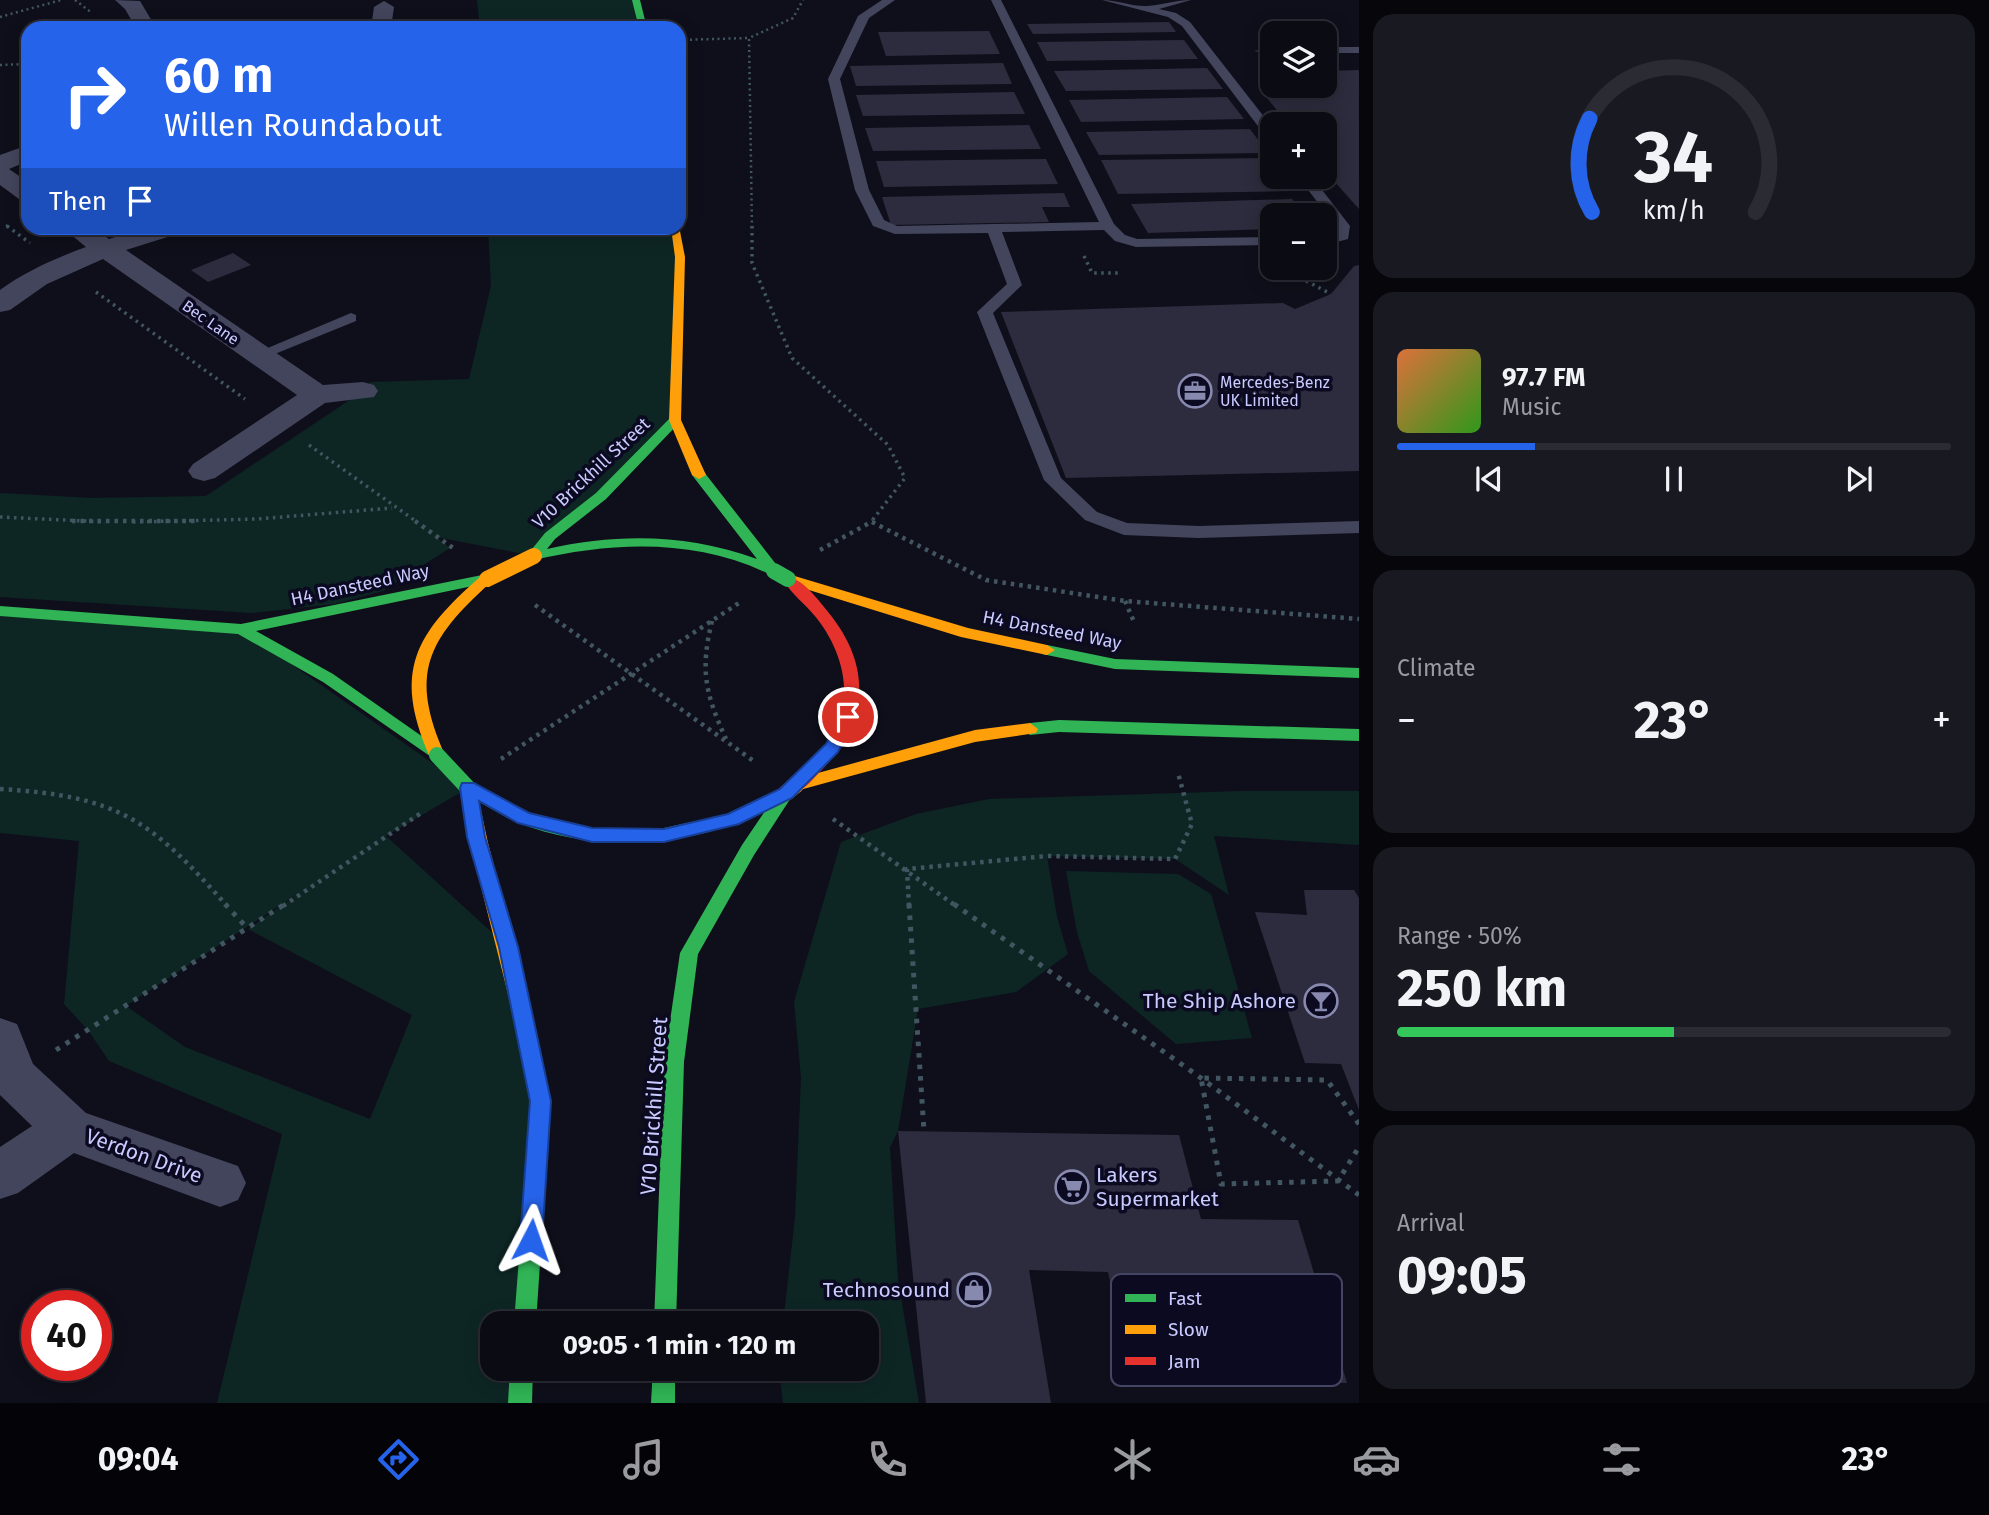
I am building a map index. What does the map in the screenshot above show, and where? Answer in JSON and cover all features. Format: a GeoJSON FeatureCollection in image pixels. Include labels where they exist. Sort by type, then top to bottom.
{"type":"FeatureCollection","features":[{"type":"Feature","properties":{"kind":"street"},"geometry":{"type":"LineString","coordinates":[[125,0],[133,5],[142,21]]}},
{"type":"Feature","properties":{"kind":"street"},"geometry":{"type":"LineString","coordinates":[[636,0],[642,21]]}},
{"type":"Feature","properties":{"kind":"street"},"geometry":{"type":"LineString","coordinates":[[382,21],[384,7]]}},
{"type":"Feature","properties":{"kind":"street"},"geometry":{"type":"LineString","coordinates":[[0,164],[21,155]]}},
{"type":"Feature","properties":{"kind":"street"},"geometry":{"type":"LineString","coordinates":[[0,174],[21,189]]}},
{"type":"Feature","properties":{"kind":"street","name":"Bec Lane"},"geometry":{"type":"LineString","coordinates":[[86,235],[317,395]]}},
{"type":"Feature","properties":{"kind":"street"},"geometry":{"type":"LineString","coordinates":[[0,303],[13,292],[61,267],[147,235]]}},
{"type":"Feature","properties":{"kind":"street","name":"V10 Brickhill Street"},"geometry":{"type":"LineString","coordinates":[[677,235],[680,257],[676,420],[701,480],[781,575]]}},
{"type":"Feature","properties":{"kind":"street"},"geometry":{"type":"LineString","coordinates":[[204,471],[279,424],[317,395],[363,391]]}},
{"type":"Feature","properties":{"kind":"street","name":"V10 Brickhill Street"},"geometry":{"type":"LineString","coordinates":[[534,556],[550,536],[601,496],[676,420]]}},
{"type":"Feature","properties":{"kind":"street","name":"H4 Dansteed Way"},"geometry":{"type":"LineString","coordinates":[[534,556],[576,544],[620,538],[665,539],[708,546],[781,575],[966,633],[1115,664],[1359,673]]}},
{"type":"Feature","properties":{"kind":"street"},"geometry":{"type":"LineString","coordinates":[[534,556],[487,579],[452,607],[428,640],[416,678],[419,717],[437,755],[468,788],[524,818],[592,835],[664,835],[733,820],[791,789],[975,736],[1059,726],[1359,735]]}},
{"type":"Feature","properties":{"kind":"street"},"geometry":{"type":"LineString","coordinates":[[781,575],[814,601],[835,625],[848,654],[852,685],[848,717],[832,747],[791,789]]}},
{"type":"Feature","properties":{"kind":"street","name":"H4 Dansteed Way"},"geometry":{"type":"LineString","coordinates":[[0,611],[241,629],[487,579]]}},
{"type":"Feature","properties":{"kind":"street","name":"H4 Dansteed Way"},"geometry":{"type":"LineString","coordinates":[[241,629],[328,678],[437,755]]}},
{"type":"Feature","properties":{"kind":"street"},"geometry":{"type":"LineString","coordinates":[[468,788],[476,837],[508,947],[541,1101],[526,1311]]}},
{"type":"Feature","properties":{"kind":"street","name":"V10 Brickhill Street"},"geometry":{"type":"LineString","coordinates":[[665,1311],[674,1062],[689,953],[748,850],[791,789]]}},
{"type":"Feature","properties":{"kind":"street","name":"Verdon Drive"},"geometry":{"type":"LineString","coordinates":[[6,1057],[69,1129],[220,1183]]}},
{"type":"Feature","properties":{"kind":"street","name":"Verdon Drive"},"geometry":{"type":"LineString","coordinates":[[0,1176],[69,1129]]}},
{"type":"Feature","properties":{"kind":"street"},"geometry":{"type":"LineString","coordinates":[[520,1403],[521,1381]]}},
{"type":"Feature","properties":{"kind":"street"},"geometry":{"type":"LineString","coordinates":[[663,1403],[664,1381]]}},
{"type":"Feature","properties":{"kind":"lane"},"geometry":{"type":"LineString","coordinates":[[890,0],[864,16],[834,79],[867,203],[878,223],[895,230],[1108,226]]}},
{"type":"Feature","properties":{"kind":"lane"},"geometry":{"type":"LineString","coordinates":[[996,0],[1108,226],[1120,238],[1136,243],[1260,241]]}},
{"type":"Feature","properties":{"kind":"lane"},"geometry":{"type":"LineString","coordinates":[[1107,0],[1172,15],[1186,24],[1260,120]]}},
{"type":"Feature","properties":{"kind":"lane"},"geometry":{"type":"LineString","coordinates":[[1146,8],[1186,0]]}},
{"type":"Feature","properties":{"kind":"lane"},"geometry":{"type":"LineString","coordinates":[[1337,50],[1359,50]]}},
{"type":"Feature","properties":{"kind":"lane"},"geometry":{"type":"LineString","coordinates":[[1314,189],[1325,203]]}},
{"type":"Feature","properties":{"kind":"lane"},"geometry":{"type":"LineString","coordinates":[[1337,218],[1343,226],[1343,236],[1337,238]]}},
{"type":"Feature","properties":{"kind":"lane"},"geometry":{"type":"LineString","coordinates":[[994,229],[1015,285],[985,312],[1052,480],[1091,516],[1124,529],[1199,532],[1359,527]]}},
{"type":"Feature","properties":{"kind":"lane"},"geometry":{"type":"LineString","coordinates":[[259,355],[351,318]]}},
{"type":"Feature","properties":{"kind":"path"},"geometry":{"type":"LineString","coordinates":[[0,16],[61,0]]}},
{"type":"Feature","properties":{"kind":"path"},"geometry":{"type":"LineString","coordinates":[[75,0],[96,16]]}},
{"type":"Feature","properties":{"kind":"path"},"geometry":{"type":"LineString","coordinates":[[686,40],[749,38],[793,18],[803,0]]}},
{"type":"Feature","properties":{"kind":"path"},"geometry":{"type":"LineString","coordinates":[[749,38],[752,263],[792,358],[888,445],[905,478],[872,522],[986,580],[1125,601],[1359,619]]}},
{"type":"Feature","properties":{"kind":"path"},"geometry":{"type":"LineString","coordinates":[[0,65],[21,64]]}},
{"type":"Feature","properties":{"kind":"path"},"geometry":{"type":"LineString","coordinates":[[0,220],[393,508],[257,519],[115,523],[0,517]]}},
{"type":"Feature","properties":{"kind":"path"},"geometry":{"type":"LineString","coordinates":[[1125,601],[1132,623],[1144,624]]}},
{"type":"Feature","properties":{"kind":"path"},"geometry":{"type":"LineString","coordinates":[[712,620],[701,672],[706,698],[727,742]]}},
{"type":"Feature","properties":{"kind":"path"},"geometry":{"type":"LineString","coordinates":[[498,762],[632,673],[758,765]]}},
{"type":"Feature","properties":{"kind":"path"},"geometry":{"type":"LineString","coordinates":[[907,869],[1047,856],[1175,859],[1192,824],[1176,773],[1188,773]]}},
{"type":"Feature","properties":{"kind":"path"},"geometry":{"type":"LineString","coordinates":[[0,789],[41,791],[98,802],[131,817],[173,848],[248,929]]}},
{"type":"Feature","properties":{"kind":"path"},"geometry":{"type":"LineString","coordinates":[[6,1057],[248,929],[430,806]]}},
{"type":"Feature","properties":{"kind":"path"},"geometry":{"type":"LineString","coordinates":[[822,810],[1201,1078],[1359,1195]]}},
{"type":"Feature","properties":{"kind":"path"},"geometry":{"type":"LineString","coordinates":[[907,869],[924,1131]]}},
{"type":"Feature","properties":{"kind":"path"},"geometry":{"type":"LineString","coordinates":[[1201,1078],[1327,1080],[1359,1124]]}},
{"type":"Feature","properties":{"kind":"path"},"geometry":{"type":"LineString","coordinates":[[1201,1078],[1222,1184],[1338,1181]]}},
{"type":"Feature","properties":{"kind":"path"},"geometry":{"type":"LineString","coordinates":[[1338,1181],[1359,1147]]}},
{"type":"Feature","properties":{"kind":"green space"},"geometry":{"type":"Polygon","coordinates":[[[477,0],[636,0],[641,21],[479,21],[477,0]]]}},
{"type":"Feature","properties":{"kind":"green space"},"geometry":{"type":"Polygon","coordinates":[[[488,235],[677,235],[680,257],[675,420],[534,556],[436,537],[450,548],[383,591],[335,604],[252,613],[0,597],[0,493],[92,498],[206,496],[363,391],[370,382],[469,379],[491,286],[488,235]]]}},
{"type":"Feature","properties":{"kind":"green space"},"geometry":{"type":"Polygon","coordinates":[[[0,611],[241,629],[468,788],[386,836],[508,947],[541,1101],[526,1311],[480,1311],[480,1381],[521,1381],[520,1403],[217,1403],[282,1134],[109,1061],[88,1030],[64,1004],[79,841],[0,833],[0,611]],[[305,889],[126,1006],[185,1047],[370,1119],[412,1015],[248,929],[305,889]]]}},
{"type":"Feature","properties":{"kind":"green space"},"geometry":{"type":"Polygon","coordinates":[[[1242,791],[1359,791],[1359,845],[1214,836],[1229,895],[1175,859],[1047,856],[1057,917],[1068,954],[1016,992],[918,1009],[898,1131],[890,1147],[898,1280],[919,1403],[783,1403],[780,1381],[879,1381],[879,1311],[784,1311],[795,1218],[801,1078],[794,1002],[841,842],[916,814],[989,799],[1242,791]]]}},
{"type":"Feature","properties":{"kind":"green space"},"geometry":{"type":"Polygon","coordinates":[[[1066,871],[1178,874],[1211,894],[1252,1038],[1176,1044],[1089,971],[1077,932],[1066,871]]]}},
{"type":"Feature","properties":{"kind":"building"},"geometry":{"type":"Polygon","coordinates":[[[1169,22],[1176,32],[1033,34],[1027,24],[1169,22]]]}},
{"type":"Feature","properties":{"kind":"building"},"geometry":{"type":"Polygon","coordinates":[[[989,31],[1000,54],[886,56],[878,32],[989,31]]]}},
{"type":"Feature","properties":{"kind":"building"},"geometry":{"type":"Polygon","coordinates":[[[1184,40],[1198,59],[1047,61],[1037,42],[1184,40]]]}},
{"type":"Feature","properties":{"kind":"building"},"geometry":{"type":"Polygon","coordinates":[[[1003,63],[1012,84],[856,86],[850,66],[1003,63]]]}},
{"type":"Feature","properties":{"kind":"building"},"geometry":{"type":"Polygon","coordinates":[[[1207,68],[1223,89],[1066,91],[1054,71],[1207,68]]]}},
{"type":"Feature","properties":{"kind":"building"},"geometry":{"type":"Polygon","coordinates":[[[1359,70],[1359,209],[1337,184],[1337,112],[1278,112],[1267,98],[1337,98],[1337,71],[1359,70]]]}},
{"type":"Feature","properties":{"kind":"building"},"geometry":{"type":"Polygon","coordinates":[[[1014,92],[1025,114],[863,116],[856,95],[1014,92]]]}},
{"type":"Feature","properties":{"kind":"building"},"geometry":{"type":"Polygon","coordinates":[[[1227,97],[1244,119],[1081,122],[1069,100],[1227,97]]]}},
{"type":"Feature","properties":{"kind":"building"},"geometry":{"type":"Polygon","coordinates":[[[1029,125],[1041,149],[873,151],[865,128],[1029,125]]]}},
{"type":"Feature","properties":{"kind":"building"},"geometry":{"type":"Polygon","coordinates":[[[1250,129],[1260,142],[1260,153],[1099,155],[1086,132],[1250,129]]]}},
{"type":"Feature","properties":{"kind":"building"},"geometry":{"type":"Polygon","coordinates":[[[1260,158],[1260,189],[1295,191],[1118,194],[1101,160],[1260,158]]]}},
{"type":"Feature","properties":{"kind":"building"},"geometry":{"type":"Polygon","coordinates":[[[1046,159],[1058,184],[884,187],[876,161],[1046,159]]]}},
{"type":"Feature","properties":{"kind":"building"},"geometry":{"type":"Polygon","coordinates":[[[1064,193],[1070,207],[1042,207],[1049,222],[891,225],[882,197],[1064,193]]]}},
{"type":"Feature","properties":{"kind":"building"},"geometry":{"type":"Polygon","coordinates":[[[1292,199],[1295,203],[1260,203],[1260,229],[1148,233],[1131,204],[1292,199]]]}},
{"type":"Feature","properties":{"kind":"building"},"geometry":{"type":"Polygon","coordinates":[[[233,253],[251,265],[208,282],[191,270],[233,253]]]}},
{"type":"Feature","properties":{"kind":"building","name":"Mercedes-Benz UK Limited"},"geometry":{"type":"Polygon","coordinates":[[[1359,265],[1359,471],[1066,478],[1001,312],[1283,303],[1295,309],[1331,294],[1354,266],[1359,265]]]}},
{"type":"Feature","properties":{"kind":"building","name":"The Ship Ashore"},"geometry":{"type":"Polygon","coordinates":[[[1304,890],[1354,890],[1359,898],[1359,1110],[1341,1064],[1305,1063],[1255,912],[1307,915],[1304,890]]]}},
{"type":"Feature","properties":{"kind":"building"},"geometry":{"type":"Polygon","coordinates":[[[898,1131],[1179,1135],[1201,1219],[1298,1220],[1314,1274],[1111,1274],[1111,1286],[1108,1272],[1029,1270],[1051,1403],[926,1403],[898,1131]]]}},
{"type":"Feature","properties":{"kind":"building"},"geometry":{"type":"Polygon","coordinates":[[[1342,1366],[1347,1383],[1342,1383],[1342,1366]]]}},
{"type":"Feature","properties":{"kind":"traffic: fast"},"geometry":{"type":"LineString","coordinates":[[636,0],[641,21]]}},
{"type":"Feature","properties":{"kind":"traffic: fast"},"geometry":{"type":"LineString","coordinates":[[535,554],[550,536],[601,496],[675,420]]}},
{"type":"Feature","properties":{"kind":"traffic: fast"},"geometry":{"type":"LineString","coordinates":[[699,475],[774,571]]}},
{"type":"Feature","properties":{"kind":"traffic: fast"},"geometry":{"type":"LineString","coordinates":[[534,556],[596,544],[653,542],[710,550],[770,569]]}},
{"type":"Feature","properties":{"kind":"traffic: fast"},"geometry":{"type":"LineString","coordinates":[[774,571],[788,579]]}},
{"type":"Feature","properties":{"kind":"traffic: fast"},"geometry":{"type":"LineString","coordinates":[[0,611],[241,629],[487,579]]}},
{"type":"Feature","properties":{"kind":"traffic: fast"},"geometry":{"type":"LineString","coordinates":[[241,629],[328,678],[437,755]]}},
{"type":"Feature","properties":{"kind":"traffic: fast"},"geometry":{"type":"LineString","coordinates":[[1047,650],[1115,664],[1359,673]]}},
{"type":"Feature","properties":{"kind":"traffic: fast"},"geometry":{"type":"LineString","coordinates":[[1030,729],[1059,726],[1359,735]]}},
{"type":"Feature","properties":{"kind":"traffic: fast"},"geometry":{"type":"LineString","coordinates":[[437,755],[468,788]]}},
{"type":"Feature","properties":{"kind":"traffic: fast"},"geometry":{"type":"LineString","coordinates":[[468,788],[525,818],[592,835],[664,835],[733,820],[784,794]]}},
{"type":"Feature","properties":{"kind":"traffic: fast"},"geometry":{"type":"LineString","coordinates":[[665,1311],[674,1062],[689,953],[748,850],[786,793]]}},
{"type":"Feature","properties":{"kind":"traffic: fast"},"geometry":{"type":"LineString","coordinates":[[521,1006],[541,1101],[526,1311]]}},
{"type":"Feature","properties":{"kind":"traffic: fast"},"geometry":{"type":"LineString","coordinates":[[520,1403],[521,1381]]}},
{"type":"Feature","properties":{"kind":"traffic: fast"},"geometry":{"type":"LineString","coordinates":[[663,1403],[664,1381]]}},
{"type":"Feature","properties":{"kind":"traffic: slow"},"geometry":{"type":"LineString","coordinates":[[677,235],[680,257],[675,420],[699,475]]}},
{"type":"Feature","properties":{"kind":"traffic: slow"},"geometry":{"type":"LineString","coordinates":[[487,579],[534,556]]}},
{"type":"Feature","properties":{"kind":"traffic: slow"},"geometry":{"type":"LineString","coordinates":[[788,579],[966,633],[1047,650]]}},
{"type":"Feature","properties":{"kind":"traffic: slow"},"geometry":{"type":"LineString","coordinates":[[437,755],[425,728],[419,703],[418,680],[422,659],[445,619],[485,580]]}},
{"type":"Feature","properties":{"kind":"traffic: slow"},"geometry":{"type":"LineString","coordinates":[[796,785],[975,736],[1030,729]]}},
{"type":"Feature","properties":{"kind":"traffic: slow"},"geometry":{"type":"LineString","coordinates":[[786,793],[796,785]]}},
{"type":"Feature","properties":{"kind":"traffic: slow"},"geometry":{"type":"LineString","coordinates":[[468,788],[479,843],[521,1006]]}},
{"type":"Feature","properties":{"kind":"traffic: jam"},"geometry":{"type":"LineString","coordinates":[[792,583],[833,629],[849,666],[852,685],[851,705],[841,735],[824,758],[797,785]]}},
{"type":"Feature","properties":{"kind":"place","name":"Mercedes-Benz UK Limited"},"geometry":{"type":"Point","coordinates":[1195,391]}},
{"type":"Feature","properties":{"kind":"place","name":"The Ship Ashore"},"geometry":{"type":"Point","coordinates":[1321,1001]}},
{"type":"Feature","properties":{"kind":"place","name":"Lakers Supermarket"},"geometry":{"type":"Point","coordinates":[1072,1187]}},
{"type":"Feature","properties":{"kind":"place","name":"Technosound"},"geometry":{"type":"Point","coordinates":[974,1290]}},
{"type":"Feature","properties":{"kind":"route"},"geometry":{"type":"LineString","coordinates":[[531,1240],[541,1101],[508,947],[476,837],[468,788],[524,818],[592,835],[664,835],[733,820],[786,793],[832,747],[848,717]]}}]}
